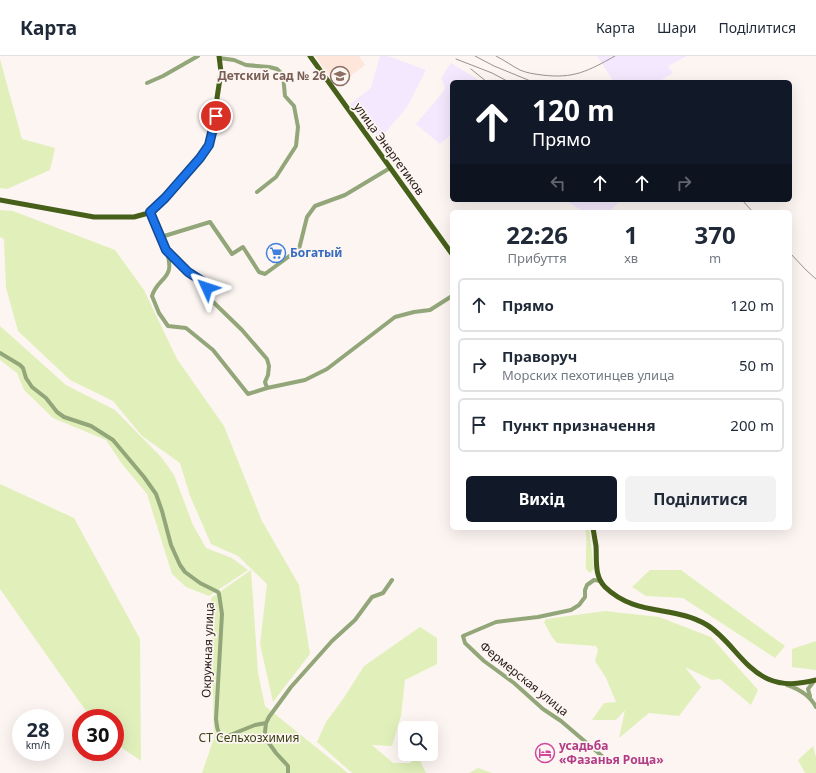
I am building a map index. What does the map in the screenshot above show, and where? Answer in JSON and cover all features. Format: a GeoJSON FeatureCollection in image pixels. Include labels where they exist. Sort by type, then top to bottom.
{"type":"FeatureCollection","features":[{"type":"Feature","properties":{"kind":"main road","name":"улица Энергетиков"},"geometry":{"type":"LineString","coordinates":[[310,56],[450,251]]}},
{"type":"Feature","properties":{"kind":"main road"},"geometry":{"type":"LineString","coordinates":[[0,200],[94,217],[134,217],[150,212],[165,198],[195,164],[209,145],[218,106],[217,98],[221,72],[219,57]]}},
{"type":"Feature","properties":{"kind":"main road"},"geometry":{"type":"LineString","coordinates":[[594,530],[597,573],[601,581],[611,592],[629,603],[650,609],[680,614],[706,625],[718,634],[751,668],[768,679],[782,683],[801,683],[816,680]]}},
{"type":"Feature","properties":{"kind":"street"},"geometry":{"type":"LineString","coordinates":[[147,82],[164,76],[198,56]]}},
{"type":"Feature","properties":{"kind":"street"},"geometry":{"type":"LineString","coordinates":[[219,57],[234,60],[246,65],[277,69],[283,74],[285,96],[294,106],[298,126],[296,146],[276,177],[257,192]]}},
{"type":"Feature","properties":{"kind":"street"},"geometry":{"type":"LineString","coordinates":[[161,237],[210,222],[232,254],[243,247],[259,272],[265,274],[299,249],[307,216],[316,206],[345,195],[390,168]]}},
{"type":"Feature","properties":{"kind":"street"},"geometry":{"type":"LineString","coordinates":[[150,212],[170,263],[166,278],[153,291],[152,296],[159,313],[168,326],[186,328],[213,350],[248,394],[267,388],[305,380],[326,369],[395,317],[430,310],[450,297]]}},
{"type":"Feature","properties":{"kind":"street"},"geometry":{"type":"LineString","coordinates":[[166,250],[188,272],[202,281],[207,288],[208,297],[242,330],[267,359],[269,366],[268,375],[265,382],[267,388]]}},
{"type":"Feature","properties":{"kind":"street","name":"Окружная улица"},"geometry":{"type":"LineString","coordinates":[[0,353],[23,368],[26,378],[32,387],[46,398],[57,412],[64,417],[91,426],[112,440],[151,485],[161,507],[170,545],[180,565],[191,577],[219,594],[222,614],[216,719],[218,731],[223,737],[225,737],[255,725],[266,723]]}},
{"type":"Feature","properties":{"kind":"street"},"geometry":{"type":"LineString","coordinates":[[288,773],[288,766],[266,739],[266,723],[291,687],[332,641],[355,620],[372,598],[383,593],[392,580]]}},
{"type":"Feature","properties":{"kind":"street","name":"Фермерская улица"},"geometry":{"type":"LineString","coordinates":[[601,581],[594,580],[587,585],[585,597],[579,605],[572,610],[538,617],[496,622],[463,636],[465,643],[484,661],[514,683],[543,709],[560,721],[602,756]]}},
{"type":"Feature","properties":{"kind":"street"},"geometry":{"type":"LineString","coordinates":[[816,680],[808,689],[808,694],[816,707]]}},
{"type":"Feature","properties":{"kind":"street"},"geometry":{"type":"LineString","coordinates":[[782,683],[800,690],[812,700]]}},
{"type":"Feature","properties":{"kind":"shaded area","name":"Детский сад № 26"},"geometry":{"type":"Polygon","coordinates":[[[315,56],[359,56],[365,65],[337,86],[315,56]]]}},
{"type":"Feature","properties":{"kind":"shaded area"},"geometry":{"type":"Polygon","coordinates":[[[380,56],[388,56],[426,70],[407,107],[380,139],[350,104],[371,88],[380,56]]]}},
{"type":"Feature","properties":{"kind":"shaded area"},"geometry":{"type":"Polygon","coordinates":[[[597,56],[687,56],[668,66],[673,73],[661,80],[613,80],[597,56]]]}},
{"type":"Feature","properties":{"kind":"shaded area"},"geometry":{"type":"Polygon","coordinates":[[[451,63],[478,80],[450,80],[450,136],[440,144],[416,124],[444,91],[445,87],[441,78],[451,63]]]}},
{"type":"Feature","properties":{"kind":"shaded area"},"geometry":{"type":"Polygon","coordinates":[[[568,202],[618,202],[612,210],[581,210],[568,202]]]}},
{"type":"Feature","properties":{"kind":"green space"},"geometry":{"type":"Polygon","coordinates":[[[0,59],[22,139],[55,148],[50,170],[7,189],[0,188],[0,59]]]}},
{"type":"Feature","properties":{"kind":"green space"},"geometry":{"type":"Polygon","coordinates":[[[0,210],[13,211],[115,250],[144,290],[177,359],[224,426],[262,521],[299,585],[310,654],[273,702],[260,644],[267,584],[238,556],[211,544],[190,496],[180,463],[142,436],[113,401],[70,380],[18,331],[6,288],[4,239],[0,237],[0,210]]]}},
{"type":"Feature","properties":{"kind":"green space"},"geometry":{"type":"Polygon","coordinates":[[[0,326],[66,385],[115,410],[162,458],[174,475],[193,525],[206,548],[232,558],[248,570],[209,596],[186,587],[172,574],[147,494],[122,464],[106,440],[53,418],[24,390],[17,373],[0,360],[0,326]]]}},
{"type":"Feature","properties":{"kind":"green space"},"geometry":{"type":"Polygon","coordinates":[[[0,484],[74,518],[140,639],[141,761],[124,749],[124,709],[85,709],[0,589],[0,484]]]}},
{"type":"Feature","properties":{"kind":"green space"},"geometry":{"type":"Polygon","coordinates":[[[585,530],[589,530],[594,569],[590,573],[586,569],[585,530]]]}},
{"type":"Feature","properties":{"kind":"green space","name":"СТ Сельхозхимия"},"geometry":{"type":"Polygon","coordinates":[[[251,570],[258,673],[265,706],[348,773],[202,773],[214,738],[211,598],[251,570]]]}},
{"type":"Feature","properties":{"kind":"green space"},"geometry":{"type":"Polygon","coordinates":[[[650,570],[681,570],[785,646],[775,658],[683,598],[646,596],[632,587],[650,570]]]}},
{"type":"Feature","properties":{"kind":"green space"},"geometry":{"type":"Polygon","coordinates":[[[605,611],[659,617],[711,637],[758,690],[751,705],[720,679],[712,680],[685,667],[701,687],[679,716],[649,713],[619,738],[625,710],[616,720],[592,720],[604,703],[616,702],[606,678],[595,661],[598,650],[596,646],[557,643],[544,622],[546,619],[605,611]]]}},
{"type":"Feature","properties":{"kind":"green space"},"geometry":{"type":"Polygon","coordinates":[[[420,627],[437,638],[437,664],[405,680],[401,716],[400,721],[398,721],[392,746],[372,745],[393,763],[410,763],[412,761],[420,761],[426,773],[352,773],[317,742],[326,722],[364,666],[420,627]]]}},
{"type":"Feature","properties":{"kind":"green space"},"geometry":{"type":"Polygon","coordinates":[[[816,641],[816,670],[792,667],[792,649],[816,641]]]}},
{"type":"Feature","properties":{"kind":"green space"},"geometry":{"type":"Polygon","coordinates":[[[813,746],[816,757],[816,773],[805,773],[798,760],[813,746]]]}},
{"type":"Feature","properties":{"kind":"green space"},"geometry":{"type":"Polygon","coordinates":[[[478,768],[492,773],[469,773],[478,768]]]}},
{"type":"Feature","properties":{"kind":"railway"},"geometry":{"type":"LineString","coordinates":[[475,56],[494,66],[528,80]]}},
{"type":"Feature","properties":{"kind":"railway"},"geometry":{"type":"LineString","coordinates":[[496,56],[523,71],[533,74],[553,76],[580,73],[615,56]]}},
{"type":"Feature","properties":{"kind":"railway"},"geometry":{"type":"LineString","coordinates":[[456,59],[492,73],[505,80]]}},
{"type":"Feature","properties":{"kind":"railway"},"geometry":{"type":"LineString","coordinates":[[471,69],[485,80]]}},
{"type":"Feature","properties":{"kind":"railway"},"geometry":{"type":"LineString","coordinates":[[744,202],[751,210]]}},
{"type":"Feature","properties":{"kind":"railway"},"geometry":{"type":"LineString","coordinates":[[792,255],[816,279]]}},
{"type":"Feature","properties":{"kind":"place","name":"Детский сад № 26"},"geometry":{"type":"Point","coordinates":[340,76]}},
{"type":"Feature","properties":{"kind":"place","name":"Богатый"},"geometry":{"type":"Point","coordinates":[276,253]}},
{"type":"Feature","properties":{"kind":"place","name":"усадьба «Фазанья Роща»"},"geometry":{"type":"Point","coordinates":[545,753]}},
{"type":"Feature","properties":{"kind":"route"},"geometry":{"type":"LineString","coordinates":[[207,288],[202,281],[188,272],[171,253],[166,250],[150,212],[158,206],[195,164],[209,145],[216,116]]}}]}
